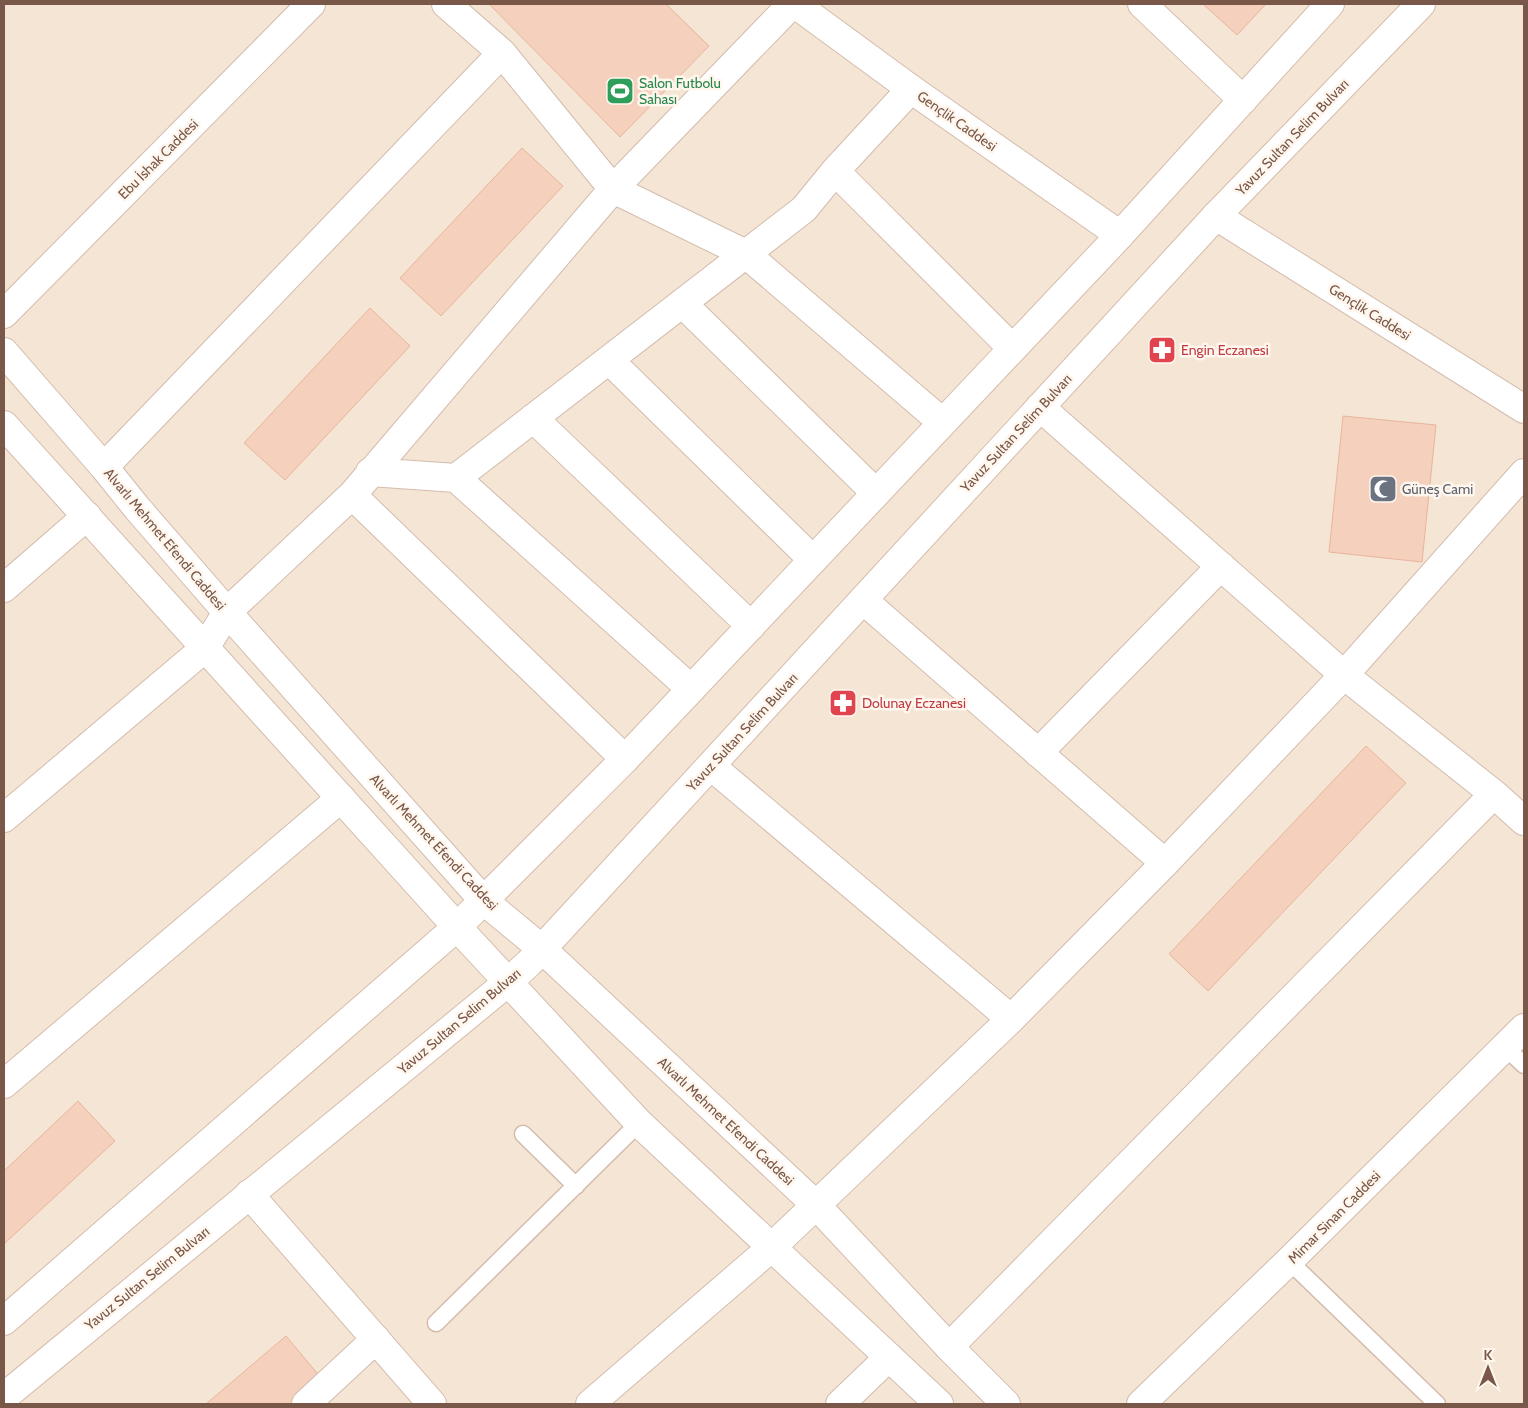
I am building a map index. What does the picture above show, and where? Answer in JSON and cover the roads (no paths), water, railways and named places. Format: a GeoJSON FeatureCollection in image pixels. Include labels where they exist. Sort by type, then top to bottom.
{"type":"FeatureCollection","features":[{"type":"Feature","properties":{"kind":"street"},"geometry":{"type":"LineString","coordinates":[[446,4],[502,53],[612,189],[746,254],[942,422]]}},
{"type":"Feature","properties":{"kind":"street"},"geometry":{"type":"LineString","coordinates":[[4,818],[205,648],[227,612],[352,495],[612,189],[794,4]]}},
{"type":"Feature","properties":{"kind":"street","name":"Gençlik Caddesi"},"geometry":{"type":"LineString","coordinates":[[794,4],[911,89],[1120,235]]}},
{"type":"Feature","properties":{"kind":"street"},"geometry":{"type":"LineString","coordinates":[[1142,4],[1243,100]]}},
{"type":"Feature","properties":{"kind":"street"},"geometry":{"type":"LineString","coordinates":[[4,1320],[457,927],[484,901],[625,759],[1120,235],[1330,4]]}},
{"type":"Feature","properties":{"kind":"street","name":"Yavuz Sultan Selim Bulvarı"},"geometry":{"type":"LineString","coordinates":[[4,1397],[508,982],[542,949],[1216,216],[1422,4]]}},
{"type":"Feature","properties":{"kind":"street","name":"Ebu İshak Caddesi"},"geometry":{"type":"LineString","coordinates":[[4,314],[306,6]]}},
{"type":"Feature","properties":{"kind":"street"},"geometry":{"type":"LineString","coordinates":[[104,467],[502,53]]}},
{"type":"Feature","properties":{"kind":"street"},"geometry":{"type":"LineString","coordinates":[[456,478],[804,209],[835,171],[911,89]]}},
{"type":"Feature","properties":{"kind":"street"},"geometry":{"type":"LineString","coordinates":[[835,171],[1012,348]]}},
{"type":"Feature","properties":{"kind":"street","name":"Gençlik Caddesi"},"geometry":{"type":"LineString","coordinates":[[1216,216],[1524,409]]}},
{"type":"Feature","properties":{"kind":"street"},"geometry":{"type":"LineString","coordinates":[[682,303],[876,492]]}},
{"type":"Feature","properties":{"kind":"street","name":"Alvarlı Mehmet Efendi Caddesi"},"geometry":{"type":"LineString","coordinates":[[4,352],[227,612],[484,901],[542,949],[816,1206],[949,1347],[1006,1404]]}},
{"type":"Feature","properties":{"kind":"street"},"geometry":{"type":"LineString","coordinates":[[609,360],[813,560]]}},
{"type":"Feature","properties":{"kind":"street"},"geometry":{"type":"LineString","coordinates":[[1040,407],[1344,675],[1494,794],[1524,821]]}},
{"type":"Feature","properties":{"kind":"street"},"geometry":{"type":"LineString","coordinates":[[533,418],[751,626]]}},
{"type":"Feature","properties":{"kind":"street"},"geometry":{"type":"LineString","coordinates":[[4,425],[457,927],[639,1123],[940,1404]]}},
{"type":"Feature","properties":{"kind":"street"},"geometry":{"type":"LineString","coordinates":[[370,472],[456,478],[691,689]]}},
{"type":"Feature","properties":{"kind":"street"},"geometry":{"type":"LineString","coordinates":[[590,1404],[772,1247],[1011,1019],[1165,863],[1344,675],[1524,473]]}},
{"type":"Feature","properties":{"kind":"street"},"geometry":{"type":"LineString","coordinates":[[352,495],[625,759]]}},
{"type":"Feature","properties":{"kind":"street"},"geometry":{"type":"LineString","coordinates":[[4,588],[87,516]]}},
{"type":"Feature","properties":{"kind":"street"},"geometry":{"type":"LineString","coordinates":[[1038,753],[1221,566]]}},
{"type":"Feature","properties":{"kind":"street"},"geometry":{"type":"LineString","coordinates":[[863,600],[1165,863]]}},
{"type":"Feature","properties":{"kind":"street"},"geometry":{"type":"LineString","coordinates":[[711,766],[1011,1019]]}},
{"type":"Feature","properties":{"kind":"street"},"geometry":{"type":"LineString","coordinates":[[949,1347],[1494,794]]}},
{"type":"Feature","properties":{"kind":"street"},"geometry":{"type":"LineString","coordinates":[[4,1084],[341,798]]}},
{"type":"Feature","properties":{"kind":"street","name":"Mimar Sinan Caddesi"},"geometry":{"type":"LineString","coordinates":[[1141,1404],[1289,1261],[1515,1056],[1524,1028]]}},
{"type":"Feature","properties":{"kind":"street"},"geometry":{"type":"LineString","coordinates":[[249,1194],[432,1404]]}},
{"type":"Feature","properties":{"kind":"street"},"geometry":{"type":"LineString","coordinates":[[306,1404],[376,1339]]}},
{"type":"Feature","properties":{"kind":"street"},"geometry":{"type":"LineString","coordinates":[[840,1404],[890,1358]]}},
{"type":"Feature","properties":{"kind":"lane"},"geometry":{"type":"LineString","coordinates":[[436,1323],[639,1123]]}},
{"type":"Feature","properties":{"kind":"lane"},"geometry":{"type":"LineString","coordinates":[[523,1134],[576,1186]]}},
{"type":"Feature","properties":{"kind":"lane"},"geometry":{"type":"LineString","coordinates":[[1289,1261],[1437,1404]]}},
{"type":"Feature","properties":{"kind":"place","name":"Salon Futbolu Sahası"},"geometry":{"type":"Point","coordinates":[620,91]}},
{"type":"Feature","properties":{"kind":"place","name":"Engin Eczanesi"},"geometry":{"type":"Point","coordinates":[1162,350]}},
{"type":"Feature","properties":{"kind":"place","name":"Güneş Cami"},"geometry":{"type":"Point","coordinates":[1383,489]}},
{"type":"Feature","properties":{"kind":"place","name":"Dolunay Eczanesi"},"geometry":{"type":"Point","coordinates":[843,703]}}]}
